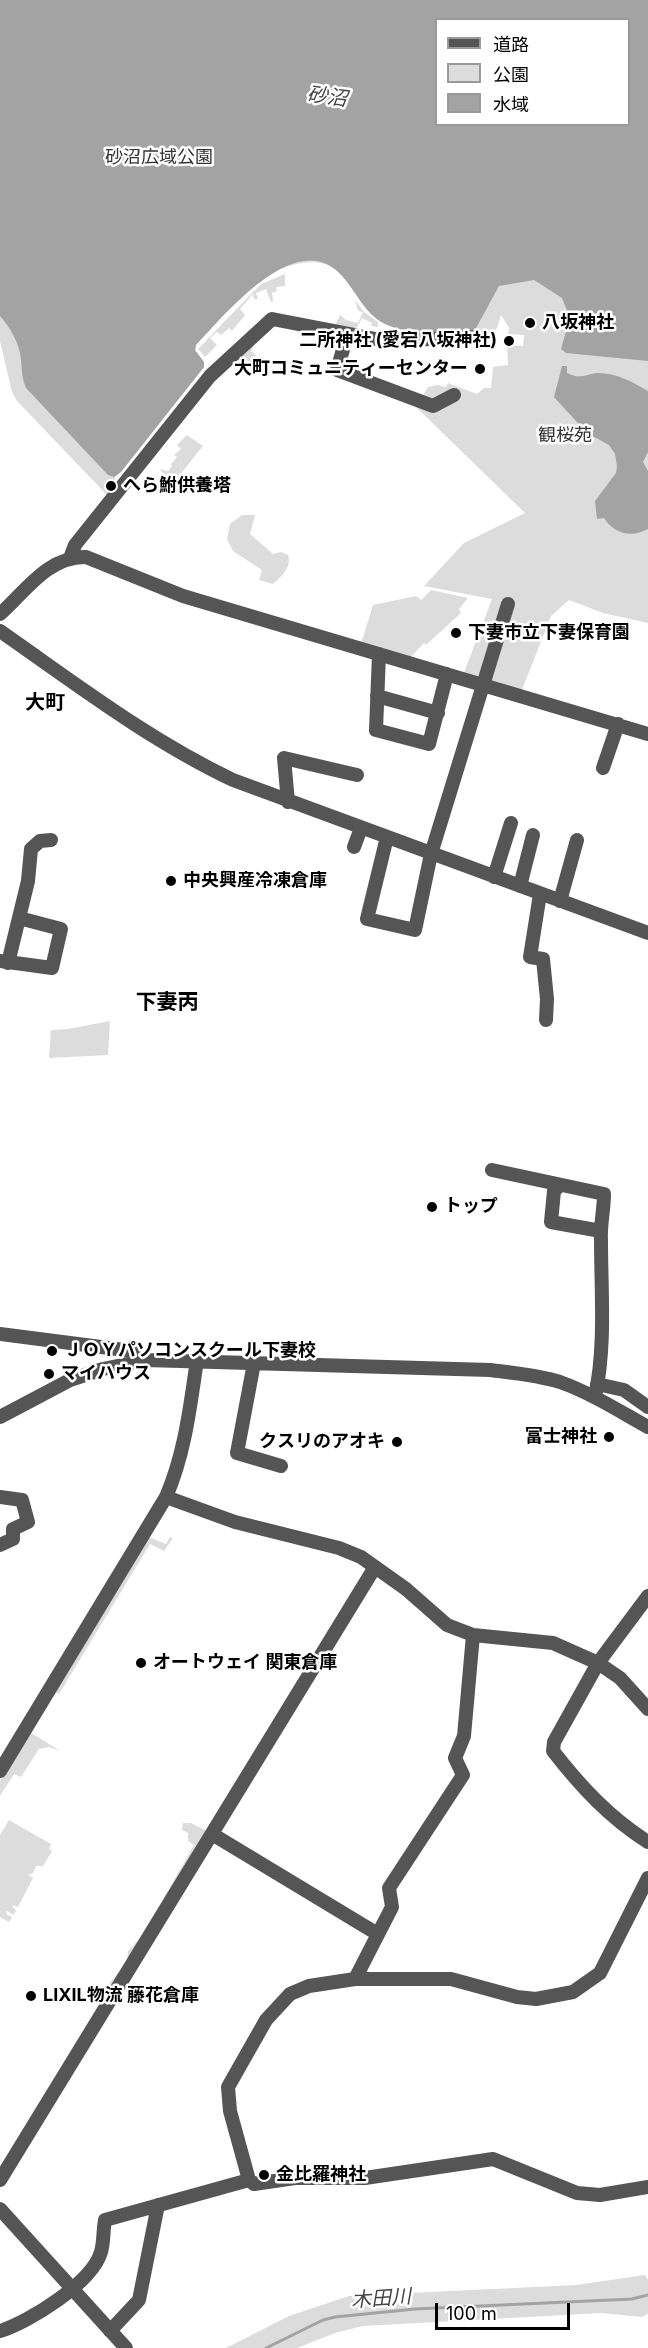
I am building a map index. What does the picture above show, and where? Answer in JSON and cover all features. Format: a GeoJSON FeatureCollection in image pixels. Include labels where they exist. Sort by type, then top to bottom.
{"type":"FeatureCollection","features":[{"type":"Feature","properties":{"kind":"street"},"geometry":{"type":"LineString","coordinates":[[70,558],[75,545],[202,385],[265,323],[272,319],[347,336],[386,341],[475,337]]}},
{"type":"Feature","properties":{"kind":"street"},"geometry":{"type":"LineString","coordinates":[[347,336],[337,370],[433,406],[454,395]]}},
{"type":"Feature","properties":{"kind":"street"},"geometry":{"type":"LineString","coordinates":[[0,614],[45,572],[70,558],[96,560],[183,596],[618,724],[648,735]]}},
{"type":"Feature","properties":{"kind":"street"},"geometry":{"type":"LineString","coordinates":[[387,837],[367,919],[415,930],[431,854],[508,604]]}},
{"type":"Feature","properties":{"kind":"street"},"geometry":{"type":"LineString","coordinates":[[0,631],[126,720],[178,753],[233,780],[648,933]]}},
{"type":"Feature","properties":{"kind":"street"},"geometry":{"type":"LineString","coordinates":[[379,654],[376,730],[429,744],[447,674]]}},
{"type":"Feature","properties":{"kind":"street"},"geometry":{"type":"LineString","coordinates":[[377,696],[438,713]]}},
{"type":"Feature","properties":{"kind":"street"},"geometry":{"type":"LineString","coordinates":[[603,768],[618,724]]}},
{"type":"Feature","properties":{"kind":"street"},"geometry":{"type":"LineString","coordinates":[[288,801],[284,758],[357,775]]}},
{"type":"Feature","properties":{"kind":"street"},"geometry":{"type":"LineString","coordinates":[[494,877],[511,823]]}},
{"type":"Feature","properties":{"kind":"street"},"geometry":{"type":"LineString","coordinates":[[354,847],[361,828]]}},
{"type":"Feature","properties":{"kind":"street"},"geometry":{"type":"LineString","coordinates":[[520,886],[534,835]]}},
{"type":"Feature","properties":{"kind":"street"},"geometry":{"type":"LineString","coordinates":[[19,918],[60,929],[52,968],[4,962],[28,882],[31,849],[40,842],[51,840]]}},
{"type":"Feature","properties":{"kind":"street"},"geometry":{"type":"LineString","coordinates":[[560,901],[577,840]]}},
{"type":"Feature","properties":{"kind":"street"},"geometry":{"type":"LineString","coordinates":[[540,894],[530,957],[543,958],[547,999],[546,1020]]}},
{"type":"Feature","properties":{"kind":"street"},"geometry":{"type":"LineString","coordinates":[[492,1170],[604,1194],[601,1231],[603,1308],[596,1390]]}},
{"type":"Feature","properties":{"kind":"street"},"geometry":{"type":"LineString","coordinates":[[559,1186],[554,1191],[551,1222],[601,1231]]}},
{"type":"Feature","properties":{"kind":"street"},"geometry":{"type":"LineString","coordinates":[[0,1334],[132,1351],[146,1360]]}},
{"type":"Feature","properties":{"kind":"street"},"geometry":{"type":"LineString","coordinates":[[0,1417],[70,1380],[103,1369],[146,1360],[490,1370],[527,1374],[596,1390],[624,1390],[648,1407]]}},
{"type":"Feature","properties":{"kind":"street"},"geometry":{"type":"LineString","coordinates":[[0,1771],[166,1497],[176,1473],[184,1443],[197,1360]]}},
{"type":"Feature","properties":{"kind":"street"},"geometry":{"type":"LineString","coordinates":[[254,1363],[237,1453],[281,1466]]}},
{"type":"Feature","properties":{"kind":"street"},"geometry":{"type":"LineString","coordinates":[[596,1390],[648,1427]]}},
{"type":"Feature","properties":{"kind":"street"},"geometry":{"type":"LineString","coordinates":[[0,1497],[22,1500],[28,1522],[13,1529],[13,1539],[0,1545]]}},
{"type":"Feature","properties":{"kind":"street"},"geometry":{"type":"LineString","coordinates":[[166,1497],[260,1529],[339,1548],[362,1557],[406,1589],[447,1625],[473,1635],[553,1643],[598,1663],[620,1678],[648,1709]]}},
{"type":"Feature","properties":{"kind":"street"},"geometry":{"type":"LineString","coordinates":[[0,2180],[375,1567]]}},
{"type":"Feature","properties":{"kind":"street"},"geometry":{"type":"LineString","coordinates":[[648,1596],[598,1663],[554,1742],[553,1751],[584,1791],[620,1823],[648,1842]]}},
{"type":"Feature","properties":{"kind":"street"},"geometry":{"type":"LineString","coordinates":[[355,1979],[376,1934],[392,1907],[389,1888],[463,1775],[455,1758],[464,1736],[473,1635]]}},
{"type":"Feature","properties":{"kind":"street"},"geometry":{"type":"LineString","coordinates":[[212,1834],[376,1934]]}},
{"type":"Feature","properties":{"kind":"street"},"geometry":{"type":"LineString","coordinates":[[648,1878],[600,1973],[573,1992],[536,1999],[517,1997],[451,1979],[355,1979],[309,1986],[290,1994],[266,2020],[234,2073],[227,2092],[249,2180],[254,2184],[295,2178],[365,2178],[493,2159],[577,2193],[600,2195],[648,2187]]}},
{"type":"Feature","properties":{"kind":"street"},"geometry":{"type":"LineString","coordinates":[[0,2331],[32,2319],[71,2289],[101,2253],[105,2220],[249,2180]]}},
{"type":"Feature","properties":{"kind":"street"},"geometry":{"type":"LineString","coordinates":[[110,2331],[139,2300],[158,2205]]}},
{"type":"Feature","properties":{"kind":"street"},"geometry":{"type":"LineString","coordinates":[[0,2210],[126,2348]]}},
{"type":"Feature","properties":{"kind":"green space","name":"砂沼"},"geometry":{"type":"Polygon","coordinates":[[[0,0],[648,0],[648,623],[603,613],[569,600],[551,616],[520,695],[462,678],[492,599],[424,586],[464,543],[525,513],[412,403],[419,402],[428,387],[437,385],[446,387],[448,383],[477,394],[484,388],[491,388],[493,367],[508,365],[507,345],[523,346],[524,335],[508,334],[509,328],[501,315],[497,328],[490,335],[466,330],[403,330],[382,322],[374,316],[344,278],[328,265],[306,262],[271,273],[245,292],[196,345],[195,350],[204,362],[204,367],[115,477],[115,488],[107,495],[17,401],[12,392],[0,341],[0,0]]]}},
{"type":"Feature","properties":{"kind":"green space"},"geometry":{"type":"Polygon","coordinates":[[[285,274],[285,286],[276,287],[277,291],[272,293],[273,301],[271,302],[266,289],[256,293],[258,299],[254,299],[253,294],[240,309],[245,315],[232,331],[229,328],[221,335],[217,332],[210,338],[217,345],[205,357],[198,349],[261,284],[285,274]]]}},
{"type":"Feature","properties":{"kind":"green space"},"geometry":{"type":"Polygon","coordinates":[[[355,300],[364,312],[378,322],[378,327],[371,326],[372,323],[362,318],[354,333],[335,325],[340,315],[346,320],[358,323],[363,312],[358,311],[355,300]]]}},
{"type":"Feature","properties":{"kind":"green space"},"geometry":{"type":"Polygon","coordinates":[[[258,338],[251,351],[259,358],[263,358],[256,368],[235,358],[258,338]]]}},
{"type":"Feature","properties":{"kind":"green space"},"geometry":{"type":"Polygon","coordinates":[[[187,435],[203,446],[178,477],[169,478],[159,469],[168,471],[177,457],[174,455],[181,449],[177,445],[187,435]]]}},
{"type":"Feature","properties":{"kind":"green space"},"geometry":{"type":"Polygon","coordinates":[[[242,515],[255,515],[250,534],[273,554],[281,552],[288,555],[287,567],[273,584],[259,580],[262,570],[233,551],[227,539],[230,524],[242,515]]]}},
{"type":"Feature","properties":{"kind":"green space"},"geometry":{"type":"Polygon","coordinates":[[[431,590],[468,598],[459,609],[461,613],[426,645],[424,643],[409,659],[361,644],[373,605],[416,596],[421,600],[431,590]]]}},
{"type":"Feature","properties":{"kind":"green space"},"geometry":{"type":"Polygon","coordinates":[[[110,1021],[108,1055],[49,1058],[51,1030],[110,1021]]]}},
{"type":"Feature","properties":{"kind":"green space"},"geometry":{"type":"Polygon","coordinates":[[[149,1537],[166,1544],[170,1537],[173,1538],[164,1551],[150,1544],[59,1694],[55,1692],[149,1537]]]}},
{"type":"Feature","properties":{"kind":"green space"},"geometry":{"type":"Polygon","coordinates":[[[30,1732],[60,1751],[49,1747],[39,1749],[21,1777],[14,1774],[0,1796],[0,1781],[30,1732]]]}},
{"type":"Feature","properties":{"kind":"green space"},"geometry":{"type":"Polygon","coordinates":[[[9,1820],[51,1844],[49,1849],[52,1851],[43,1866],[36,1866],[33,1873],[28,1875],[33,1878],[18,1907],[12,1905],[16,1911],[13,1915],[6,1910],[7,1915],[12,1917],[9,1922],[0,1917],[0,1835],[9,1820]]]}},
{"type":"Feature","properties":{"kind":"green space"},"geometry":{"type":"Polygon","coordinates":[[[183,1823],[191,1823],[209,1832],[105,1999],[103,1991],[127,1962],[128,1951],[142,1936],[194,1845],[188,1841],[188,1833],[182,1830],[183,1823]]]}},
{"type":"Feature","properties":{"kind":"green space"},"geometry":{"type":"Polygon","coordinates":[[[645,2275],[648,2280],[648,2314],[642,2317],[602,2313],[363,2326],[335,2333],[297,2348],[226,2348],[289,2316],[349,2296],[576,2285],[645,2275]]]}},
{"type":"Feature","properties":{"kind":"water","name":"砂沼"},"geometry":{"type":"Polygon","coordinates":[[[0,0],[648,0],[648,361],[566,353],[561,349],[570,318],[562,298],[534,280],[499,286],[475,330],[418,332],[396,328],[377,319],[336,270],[318,261],[299,262],[279,270],[259,283],[240,299],[196,345],[195,350],[204,362],[204,367],[121,472],[114,477],[108,475],[26,388],[17,342],[0,316],[0,0]]]}},
{"type":"Feature","properties":{"kind":"water"},"geometry":{"type":"Polygon","coordinates":[[[562,366],[567,366],[567,373],[572,375],[598,373],[618,376],[648,391],[648,452],[643,462],[648,471],[648,529],[630,534],[624,533],[613,528],[604,518],[597,519],[595,501],[616,473],[615,454],[609,445],[587,433],[554,397],[562,366]]]}},
{"type":"Feature","properties":{"kind":"waterway","name":"木田川"},"geometry":{"type":"LineString","coordinates":[[266,2348],[323,2320],[335,2317],[415,2309],[632,2299],[648,2295]]}},
{"type":"Feature","properties":{"kind":"place","name":"八坂神社"},"geometry":{"type":"Point","coordinates":[530,323]}},
{"type":"Feature","properties":{"kind":"place","name":"二所神社 (愛宕八坂神社)"},"geometry":{"type":"Point","coordinates":[509,341]}},
{"type":"Feature","properties":{"kind":"place","name":"大町コミュニティーセンター"},"geometry":{"type":"Point","coordinates":[480,369]}},
{"type":"Feature","properties":{"kind":"place","name":"へら鮒供養塔"},"geometry":{"type":"Point","coordinates":[111,486]}},
{"type":"Feature","properties":{"kind":"place","name":"下妻市立下妻保育園"},"geometry":{"type":"Point","coordinates":[456,633]}},
{"type":"Feature","properties":{"kind":"place","name":"中央興産冷凍倉庫"},"geometry":{"type":"Point","coordinates":[171,881]}},
{"type":"Feature","properties":{"kind":"place","name":"トップ"},"geometry":{"type":"Point","coordinates":[432,1207]}},
{"type":"Feature","properties":{"kind":"place","name":"ＪＯＹパソコンスクール下妻校"},"geometry":{"type":"Point","coordinates":[52,1351]}},
{"type":"Feature","properties":{"kind":"place","name":"マイハウス"},"geometry":{"type":"Point","coordinates":[49,1374]}},
{"type":"Feature","properties":{"kind":"place","name":"富士神社"},"geometry":{"type":"Point","coordinates":[609,1437]}},
{"type":"Feature","properties":{"kind":"place","name":"クスリのアオキ"},"geometry":{"type":"Point","coordinates":[397,1442]}},
{"type":"Feature","properties":{"kind":"place","name":"オートウェイ 関東倉庫"},"geometry":{"type":"Point","coordinates":[141,1663]}},
{"type":"Feature","properties":{"kind":"place","name":"LIXIL物流 藤花倉庫"},"geometry":{"type":"Point","coordinates":[31,1996]}},
{"type":"Feature","properties":{"kind":"place","name":"金比羅神社"},"geometry":{"type":"Point","coordinates":[264,2175]}},
{"type":"Feature","properties":{"kind":"district","name":"大町"},"geometry":{"type":"Point","coordinates":[45,703]}},
{"type":"Feature","properties":{"kind":"district","name":"下妻丙"},"geometry":{"type":"Point","coordinates":[167,1003]}},
{"type":"Feature","properties":{"kind":"park label","name":"砂沼広域公園"},"geometry":{"type":"Point","coordinates":[159,158]}},
{"type":"Feature","properties":{"kind":"park label","name":"観桜苑"},"geometry":{"type":"Point","coordinates":[565,436]}}]}
